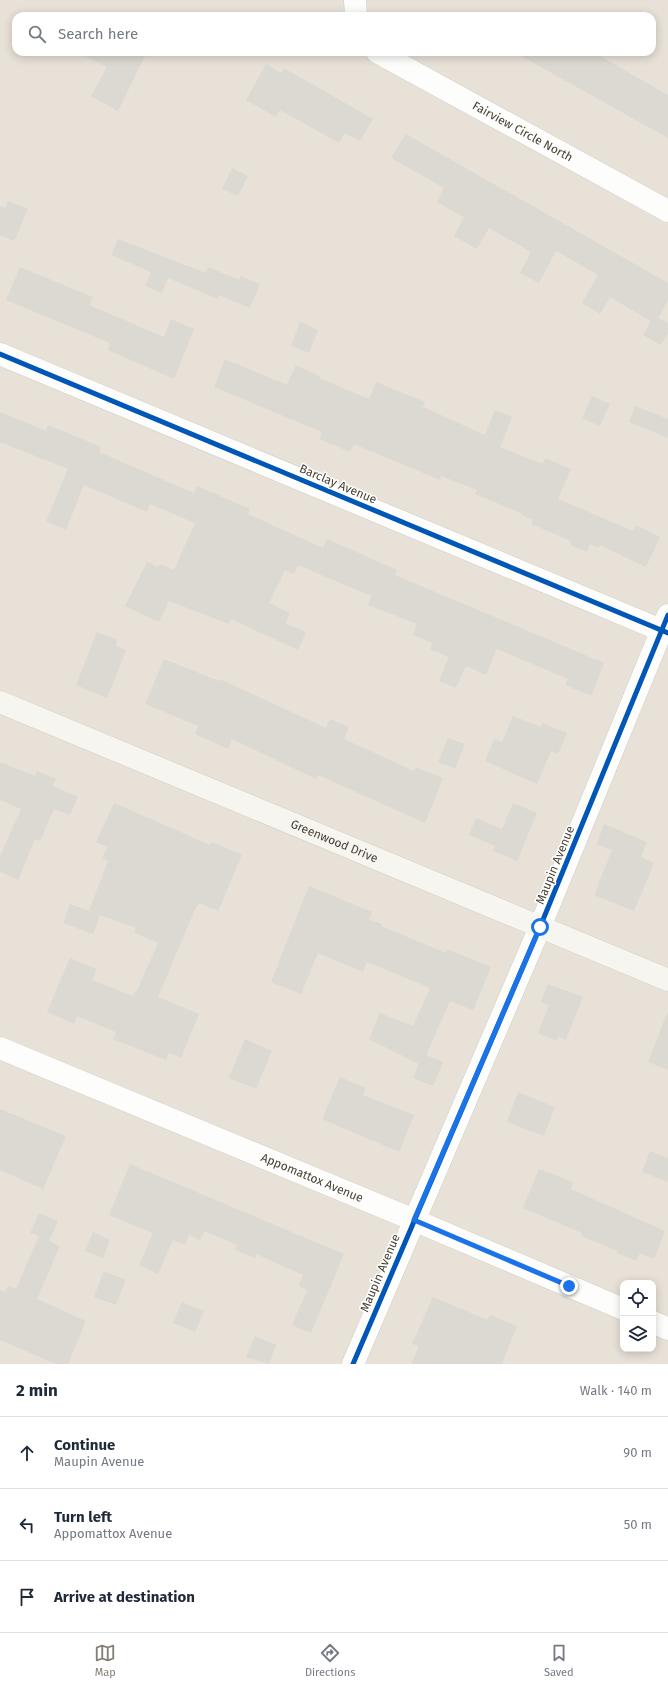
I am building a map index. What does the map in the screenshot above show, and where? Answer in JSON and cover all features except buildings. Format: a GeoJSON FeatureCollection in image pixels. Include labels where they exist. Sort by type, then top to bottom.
{"type":"FeatureCollection","features":[{"type":"Feature","properties":{"kind":"street"},"geometry":{"type":"LineString","coordinates":[[355,0],[356,12]]}},
{"type":"Feature","properties":{"kind":"street","name":"Fairview Circle North"},"geometry":{"type":"LineString","coordinates":[[384,56],[668,211]]}},
{"type":"Feature","properties":{"kind":"street","name":"Barclay Avenue"},"geometry":{"type":"LineString","coordinates":[[0,354],[666,626]]}},
{"type":"Feature","properties":{"kind":"street","name":"Maupin Avenue"},"geometry":{"type":"LineString","coordinates":[[353,1364],[540,927],[666,626]]}},
{"type":"Feature","properties":{"kind":"street","name":"Greenwood Drive"},"geometry":{"type":"LineString","coordinates":[[0,702],[668,980]]}},
{"type":"Feature","properties":{"kind":"street","name":"Appomattox Avenue"},"geometry":{"type":"LineString","coordinates":[[0,1048],[414,1220],[620,1308]]}},
{"type":"Feature","properties":{"kind":"street"},"geometry":{"type":"LineString","coordinates":[[656,1323],[668,1328]]}},
{"type":"Feature","properties":{"kind":"shaded area"},"geometry":{"type":"Polygon","coordinates":[[[0,0],[668,0],[668,1364],[0,1364],[0,0]]]}},
{"type":"Feature","properties":{"kind":"cycle path"},"geometry":{"type":"LineString","coordinates":[[0,354],[668,633]]}},
{"type":"Feature","properties":{"kind":"cycle path"},"geometry":{"type":"LineString","coordinates":[[353,1364],[540,927],[668,615]]}},
{"type":"Feature","properties":{"kind":"route"},"geometry":{"type":"LineString","coordinates":[[540,927],[414,1220],[569,1286]]}}]}
